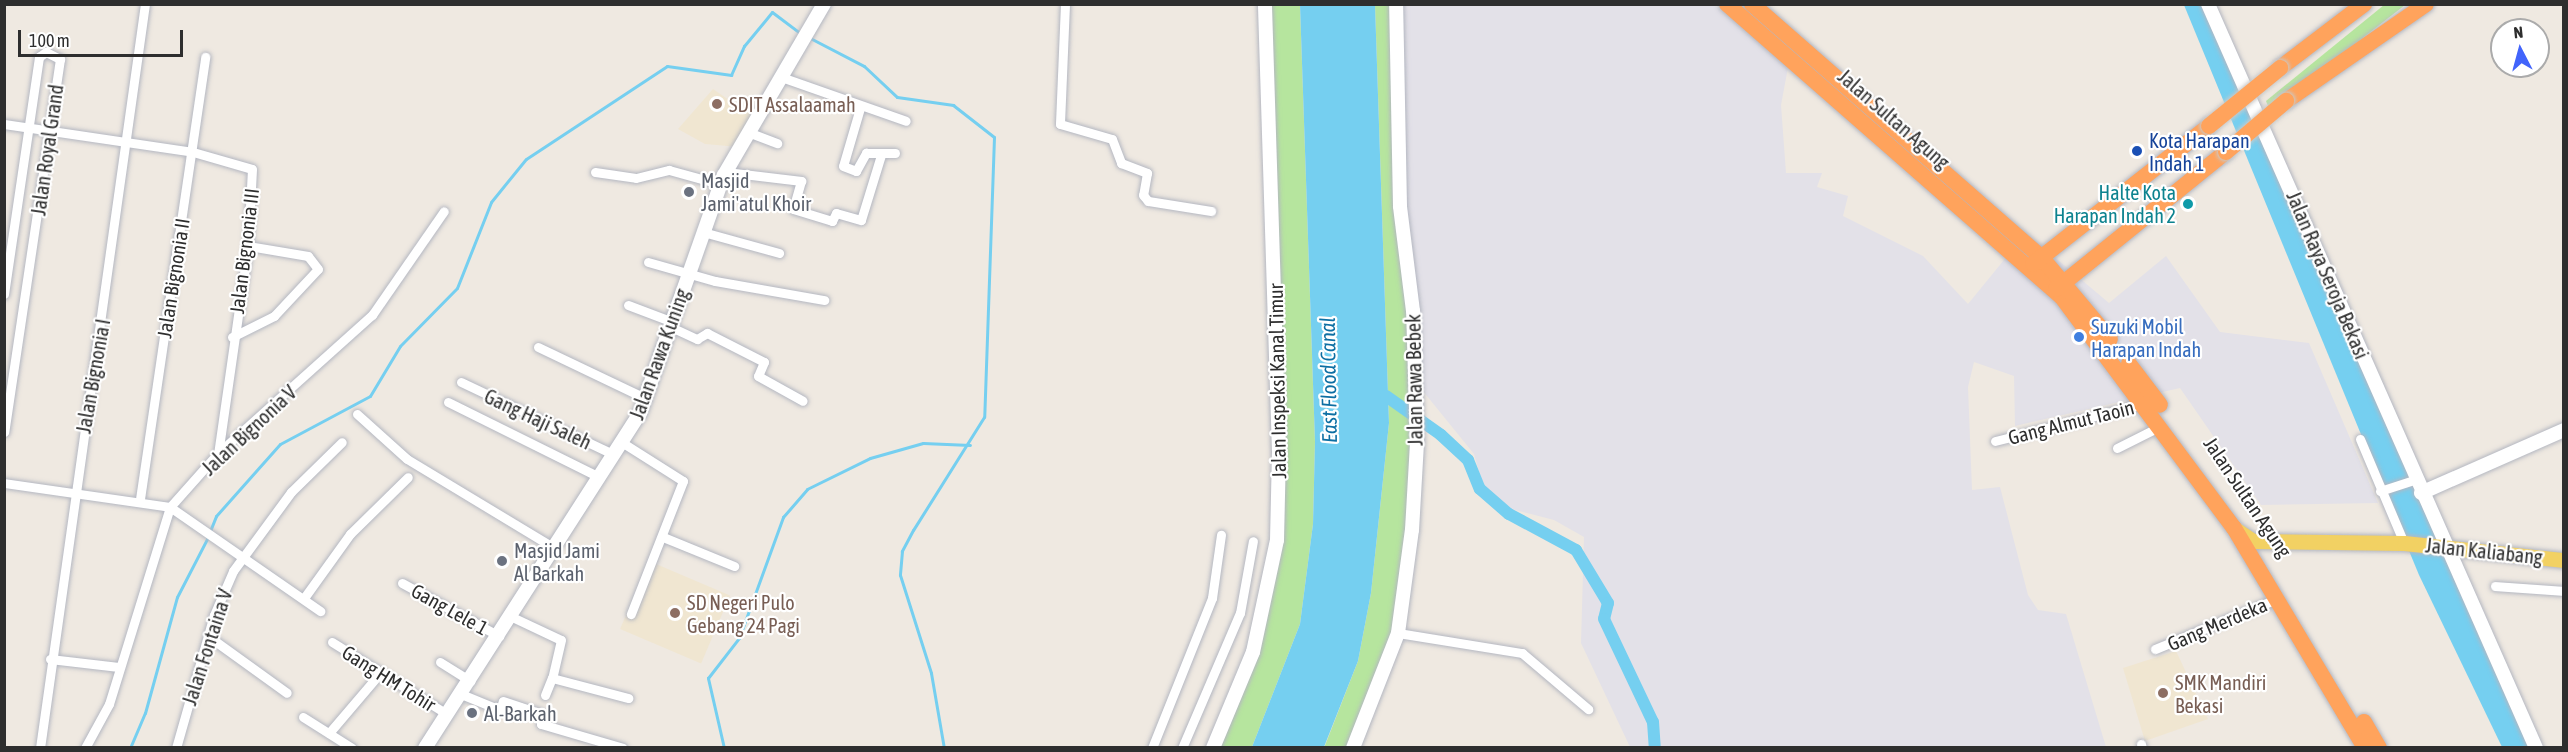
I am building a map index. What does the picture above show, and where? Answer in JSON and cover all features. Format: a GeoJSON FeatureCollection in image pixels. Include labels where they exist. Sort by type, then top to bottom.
{"type":"FeatureCollection","features":[{"type":"Feature","properties":{"kind":"highway","name":"Jalan Sultan Agung"},"geometry":{"type":"LineString","coordinates":[[1727,4],[2036,262]]}},
{"type":"Feature","properties":{"kind":"highway","name":"Jalan Sultan Agung"},"geometry":{"type":"LineString","coordinates":[[1752,4],[2020,242],[2059,286],[2234,528],[2279,598],[2365,747]]}},
{"type":"Feature","properties":{"kind":"highway"},"geometry":{"type":"LineString","coordinates":[[2036,262],[2065,235],[2364,4]]}},
{"type":"Feature","properties":{"kind":"highway"},"geometry":{"type":"LineString","coordinates":[[2059,286],[2286,101],[2426,4]]}},
{"type":"Feature","properties":{"kind":"highway"},"geometry":{"type":"LineString","coordinates":[[2020,242],[2034,244],[2065,235]]}},
{"type":"Feature","properties":{"kind":"highway"},"geometry":{"type":"LineString","coordinates":[[2086,306],[2081,288],[2090,260]]}},
{"type":"Feature","properties":{"kind":"highway","name":"Jalan Sultan Agung"},"geometry":{"type":"LineString","coordinates":[[2059,286],[2086,306],[2253,541],[2379,747]]}},
{"type":"Feature","properties":{"kind":"main road"},"geometry":{"type":"LineString","coordinates":[[2234,528],[2253,541]]}},
{"type":"Feature","properties":{"kind":"main road","name":"Jalan Kaliabang"},"geometry":{"type":"LineString","coordinates":[[2253,541],[2404,543],[2564,560]]}},
{"type":"Feature","properties":{"kind":"street","name":"Jalan Bignonia I"},"geometry":{"type":"LineString","coordinates":[[40,747],[73,491],[128,141],[145,4]]}},
{"type":"Feature","properties":{"kind":"street","name":"Jalan Rawa Kuning"},"geometry":{"type":"LineString","coordinates":[[426,747],[499,636],[551,546],[623,443],[647,399],[723,178],[753,134],[824,4]]}},
{"type":"Feature","properties":{"kind":"street"},"geometry":{"type":"LineString","coordinates":[[1065,4],[1060,124],[1112,139],[1121,163],[1147,173],[1143,195],[1148,201],[1211,211]]}},
{"type":"Feature","properties":{"kind":"street","name":"Jalan Inspeksi Kanal Timur"},"geometry":{"type":"LineString","coordinates":[[1213,747],[1253,652],[1277,540],[1280,452],[1265,4]]}},
{"type":"Feature","properties":{"kind":"street","name":"Jalan Rawa Bebek"},"geometry":{"type":"LineString","coordinates":[[1353,747],[1398,633],[1417,442],[1400,206],[1396,4]]}},
{"type":"Feature","properties":{"kind":"street","name":"Jalan Raya Seroja Bekasi"},"geometry":{"type":"LineString","coordinates":[[2208,4],[2421,493],[2440,546],[2536,747]]}},
{"type":"Feature","properties":{"kind":"street","name":"Jalan Royal Grand"},"geometry":{"type":"LineString","coordinates":[[4,294],[27,126],[39,57],[46,52],[60,59],[4,432]]}},
{"type":"Feature","properties":{"kind":"street","name":"Jalan Bignonia II"},"geometry":{"type":"LineString","coordinates":[[140,499],[193,152],[205,57]]}},
{"type":"Feature","properties":{"kind":"street"},"geometry":{"type":"LineString","coordinates":[[784,78],[860,108],[906,121]]}},
{"type":"Feature","properties":{"kind":"street"},"geometry":{"type":"LineString","coordinates":[[860,108],[842,164],[856,171],[866,153],[881,155],[895,153]]}},
{"type":"Feature","properties":{"kind":"street","name":"Jalan Bignonia III"},"geometry":{"type":"LineString","coordinates":[[4,124],[193,152],[252,169],[248,246],[232,337],[218,453]]}},
{"type":"Feature","properties":{"kind":"street"},"geometry":{"type":"LineString","coordinates":[[753,134],[777,143]]}},
{"type":"Feature","properties":{"kind":"street"},"geometry":{"type":"LineString","coordinates":[[595,172],[636,178],[669,170],[723,178],[801,181],[793,209],[832,221],[836,213],[861,220],[881,155]]}},
{"type":"Feature","properties":{"kind":"street","name":"Jalan Bignonia V"},"geometry":{"type":"LineString","coordinates":[[85,747],[109,704],[170,507],[218,453],[372,315],[444,211]]}},
{"type":"Feature","properties":{"kind":"street"},"geometry":{"type":"LineString","coordinates":[[703,232],[779,253]]}},
{"type":"Feature","properties":{"kind":"street"},"geometry":{"type":"LineString","coordinates":[[232,337],[274,316],[318,269],[308,256],[248,246]]}},
{"type":"Feature","properties":{"kind":"street"},"geometry":{"type":"LineString","coordinates":[[648,262],[688,275],[824,300]]}},
{"type":"Feature","properties":{"kind":"street"},"geometry":{"type":"LineString","coordinates":[[628,304],[697,339],[706,333],[764,362],[758,376],[803,401]]}},
{"type":"Feature","properties":{"kind":"street"},"geometry":{"type":"LineString","coordinates":[[538,347],[647,399]]}},
{"type":"Feature","properties":{"kind":"street","name":"Gang Haji Saleh"},"geometry":{"type":"LineString","coordinates":[[461,382],[615,455]]}},
{"type":"Feature","properties":{"kind":"street"},"geometry":{"type":"LineString","coordinates":[[448,402],[599,477]]}},
{"type":"Feature","properties":{"kind":"street","name":"Gang Almut Taoin"},"geometry":{"type":"LineString","coordinates":[[1995,441],[2146,404]]}},
{"type":"Feature","properties":{"kind":"street"},"geometry":{"type":"LineString","coordinates":[[357,414],[407,459],[551,546]]}},
{"type":"Feature","properties":{"kind":"street"},"geometry":{"type":"LineString","coordinates":[[2117,448],[2161,426]]}},
{"type":"Feature","properties":{"kind":"street"},"geometry":{"type":"LineString","coordinates":[[2421,493],[2564,430]]}},
{"type":"Feature","properties":{"kind":"street"},"geometry":{"type":"LineString","coordinates":[[2360,439],[2380,491],[2404,543]]}},
{"type":"Feature","properties":{"kind":"street","name":"Jalan Fontaina V"},"geometry":{"type":"LineString","coordinates":[[176,747],[208,636],[242,556],[309,470],[342,442]]}},
{"type":"Feature","properties":{"kind":"street"},"geometry":{"type":"LineString","coordinates":[[623,443],[683,479],[663,537],[631,614]]}},
{"type":"Feature","properties":{"kind":"street"},"geometry":{"type":"LineString","coordinates":[[304,598],[350,534],[408,477]]}},
{"type":"Feature","properties":{"kind":"street"},"geometry":{"type":"LineString","coordinates":[[2380,491],[2414,480]]}},
{"type":"Feature","properties":{"kind":"street"},"geometry":{"type":"LineString","coordinates":[[4,483],[140,499],[170,507],[321,611]]}},
{"type":"Feature","properties":{"kind":"street"},"geometry":{"type":"LineString","coordinates":[[1152,747],[1212,598],[1221,535]]}},
{"type":"Feature","properties":{"kind":"street"},"geometry":{"type":"LineString","coordinates":[[663,537],[734,566]]}},
{"type":"Feature","properties":{"kind":"street"},"geometry":{"type":"LineString","coordinates":[[1182,747],[1240,613],[1253,540]]}},
{"type":"Feature","properties":{"kind":"street","name":"Gang Lele 1"},"geometry":{"type":"LineString","coordinates":[[402,583],[499,636]]}},
{"type":"Feature","properties":{"kind":"street"},"geometry":{"type":"LineString","coordinates":[[2496,586],[2564,591]]}},
{"type":"Feature","properties":{"kind":"street","name":"Gang Merdeka"},"geometry":{"type":"LineString","coordinates":[[2155,649],[2279,598]]}},
{"type":"Feature","properties":{"kind":"street"},"geometry":{"type":"LineString","coordinates":[[510,616],[561,640],[552,678],[545,695]]}},
{"type":"Feature","properties":{"kind":"street"},"geometry":{"type":"LineString","coordinates":[[1398,633],[1522,653],[1588,709]]}},
{"type":"Feature","properties":{"kind":"street"},"geometry":{"type":"LineString","coordinates":[[208,636],[287,693]]}},
{"type":"Feature","properties":{"kind":"street","name":"Gang HM Tohir"},"geometry":{"type":"LineString","coordinates":[[332,642],[447,714]]}},
{"type":"Feature","properties":{"kind":"street"},"geometry":{"type":"LineString","coordinates":[[50,659],[119,667]]}},
{"type":"Feature","properties":{"kind":"street"},"geometry":{"type":"LineString","coordinates":[[440,662],[471,681]]}},
{"type":"Feature","properties":{"kind":"street"},"geometry":{"type":"LineString","coordinates":[[329,733],[381,672]]}},
{"type":"Feature","properties":{"kind":"street"},"geometry":{"type":"LineString","coordinates":[[552,678],[628,698]]}},
{"type":"Feature","properties":{"kind":"street"},"geometry":{"type":"LineString","coordinates":[[461,694],[500,710],[503,701],[513,704],[542,714],[541,724],[623,747]]}},
{"type":"Feature","properties":{"kind":"street"},"geometry":{"type":"LineString","coordinates":[[303,717],[352,747]]}},
{"type":"Feature","properties":{"kind":"shaded area"},"geometry":{"type":"Polygon","coordinates":[[[1396,5],[1714,5],[1789,62],[1781,105],[1786,173],[1822,173],[1817,187],[1848,196],[1843,216],[1923,256],[1968,304],[2026,233],[2109,303],[2166,256],[2220,332],[2309,343],[2378,503],[2261,505],[2180,388],[2015,426],[2014,376],[1974,362],[1968,387],[1972,490],[2000,487],[2028,595],[2038,610],[2066,614],[2106,747],[1630,747],[1581,643],[1584,537],[1554,520],[1488,503],[1474,454],[1414,380],[1400,206],[1396,5]]]}},
{"type":"Feature","properties":{"kind":"shaded area","name":"SDIT Assalaamah"},"geometry":{"type":"Polygon","coordinates":[[[713,89],[757,119],[739,147],[705,144],[678,129],[713,89]]]}},
{"type":"Feature","properties":{"kind":"shaded area","name":"SD Negeri Pulo Gebang 24 Pagi"},"geometry":{"type":"Polygon","coordinates":[[[649,561],[730,595],[701,664],[620,629],[649,561]]]}},
{"type":"Feature","properties":{"kind":"shaded area","name":"SMK Mandiri Bekasi"},"geometry":{"type":"Polygon","coordinates":[[[2176,651],[2208,719],[2145,741],[2123,668],[2176,651]]]}},
{"type":"Feature","properties":{"kind":"green space"},"geometry":{"type":"Polygon","coordinates":[[[1265,5],[1300,5],[1315,442],[1313,524],[1300,624],[1252,747],[1213,748],[1253,652],[1278,516],[1265,5]]]}},
{"type":"Feature","properties":{"kind":"green space"},"geometry":{"type":"Polygon","coordinates":[[[1375,5],[1396,5],[1417,442],[1398,633],[1353,747],[1324,748],[1358,661],[1371,593],[1389,423],[1375,5]]]}},
{"type":"Feature","properties":{"kind":"green space"},"geometry":{"type":"Polygon","coordinates":[[[2384,5],[2405,5],[2270,110],[2266,101],[2384,5]]]}},
{"type":"Feature","properties":{"kind":"water","name":"East Flood Canal"},"geometry":{"type":"Polygon","coordinates":[[[1300,5],[1375,5],[1389,423],[1371,593],[1358,661],[1324,747],[1252,747],[1300,624],[1313,524],[1315,442],[1300,5]]]}},
{"type":"Feature","properties":{"kind":"water"},"geometry":{"type":"Polygon","coordinates":[[[2184,5],[2208,5],[2536,747],[2502,747],[2419,575],[2184,5]]]}},
{"type":"Feature","properties":{"kind":"waterway"},"geometry":{"type":"LineString","coordinates":[[210,531],[216,516],[280,444],[370,396],[400,346],[457,288],[491,202],[526,159],[667,66],[731,75],[744,46],[772,12],[801,34]]}},
{"type":"Feature","properties":{"kind":"waterway"},"geometry":{"type":"LineString","coordinates":[[810,38],[864,66],[897,97],[953,105],[994,137],[984,417],[913,530],[902,551],[900,575],[931,673],[944,748]]}},
{"type":"Feature","properties":{"kind":"waterway"},"geometry":{"type":"LineString","coordinates":[[1386,396],[1441,435],[1468,460],[1480,489],[1509,514],[1576,550],[1608,603],[1604,619],[1653,722],[1655,748]]}},
{"type":"Feature","properties":{"kind":"waterway"},"geometry":{"type":"LineString","coordinates":[[724,748],[708,678],[739,638],[783,517],[807,489],[870,458],[923,443],[970,445]]}},
{"type":"Feature","properties":{"kind":"waterway"},"geometry":{"type":"LineString","coordinates":[[130,748],[145,713],[177,597],[208,537]]}},
{"type":"Feature","properties":{"kind":"place","name":"SDIT Assalaamah"},"geometry":{"type":"Point","coordinates":[717,104]}},
{"type":"Feature","properties":{"kind":"place","name":"Kota Harapan Indah 1"},"geometry":{"type":"Point","coordinates":[2137,151]}},
{"type":"Feature","properties":{"kind":"place","name":"Masjid Jami'atul Khoir"},"geometry":{"type":"Point","coordinates":[689,192]}},
{"type":"Feature","properties":{"kind":"place","name":"Halte Kota Harapan Indah 2"},"geometry":{"type":"Point","coordinates":[2188,204]}},
{"type":"Feature","properties":{"kind":"place","name":"Suzuki Mobil Harapan Indah"},"geometry":{"type":"Point","coordinates":[2079,337]}},
{"type":"Feature","properties":{"kind":"place","name":"Masjid Jami Al Barkah"},"geometry":{"type":"Point","coordinates":[502,561]}},
{"type":"Feature","properties":{"kind":"place","name":"SD Negeri Pulo Gebang 24 Pagi"},"geometry":{"type":"Point","coordinates":[675,613]}},
{"type":"Feature","properties":{"kind":"place","name":"SMK Mandiri Bekasi"},"geometry":{"type":"Point","coordinates":[2163,693]}},
{"type":"Feature","properties":{"kind":"place","name":"Al-Barkah"},"geometry":{"type":"Point","coordinates":[472,713]}}]}
